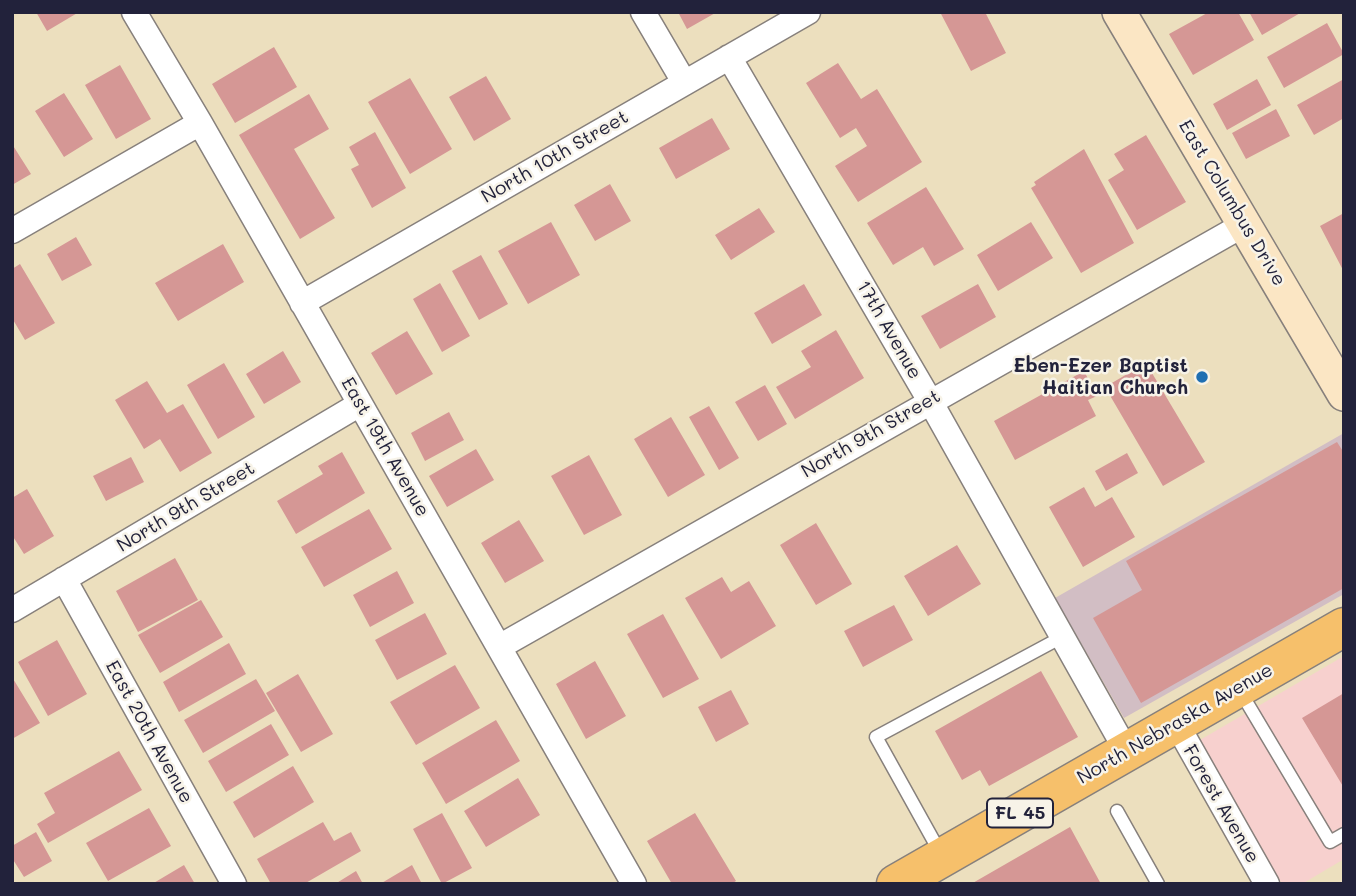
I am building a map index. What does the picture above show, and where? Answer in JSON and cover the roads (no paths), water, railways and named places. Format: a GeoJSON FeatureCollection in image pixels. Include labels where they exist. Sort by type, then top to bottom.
{"type":"FeatureCollection","features":[{"type":"Feature","properties":{"kind":"main road","name":"East Columbus Drive"},"geometry":{"type":"LineString","coordinates":[[1119,12],[1344,394]]}},
{"type":"Feature","properties":{"kind":"main road","name":"North Nebraska Avenue"},"geometry":{"type":"LineString","coordinates":[[917,875],[1344,627]]}},
{"type":"Feature","properties":{"kind":"street","name":"East 19th Avenue"},"geometry":{"type":"LineString","coordinates":[[134,12],[634,884]]}},
{"type":"Feature","properties":{"kind":"street"},"geometry":{"type":"LineString","coordinates":[[643,12],[684,82]]}},
{"type":"Feature","properties":{"kind":"street","name":"North 10th Street"},"geometry":{"type":"LineString","coordinates":[[302,303],[808,12]]}},
{"type":"Feature","properties":{"kind":"street","name":"17th Avenue"},"geometry":{"type":"LineString","coordinates":[[729,57],[930,401],[1126,752]]}},
{"type":"Feature","properties":{"kind":"street"},"geometry":{"type":"LineString","coordinates":[[12,231],[200,123]]}},
{"type":"Feature","properties":{"kind":"street","name":"North 9th Street"},"geometry":{"type":"LineString","coordinates":[[499,647],[1245,224]]}},
{"type":"Feature","properties":{"kind":"street","name":"North 9th Street"},"geometry":{"type":"LineString","coordinates":[[12,610],[360,404]]}},
{"type":"Feature","properties":{"kind":"street","name":"East 20th Avenue"},"geometry":{"type":"LineString","coordinates":[[64,579],[234,884]]}},
{"type":"Feature","properties":{"kind":"street","name":"Forest Avenue"},"geometry":{"type":"LineString","coordinates":[[1176,723],[1265,883]]}},
{"type":"Feature","properties":{"kind":"lane"},"geometry":{"type":"LineString","coordinates":[[917,875],[876,737],[1062,637]]}},
{"type":"Feature","properties":{"kind":"lane"},"geometry":{"type":"LineString","coordinates":[[1238,688],[1330,842],[1344,834]]}},
{"type":"Feature","properties":{"kind":"lane"},"geometry":{"type":"LineString","coordinates":[[1117,811],[1158,884]]}},
{"type":"Feature","properties":{"kind":"place","name":"Eben-Ezer Baptist Haitian Church"},"geometry":{"type":"Point","coordinates":[1202,377]}}]}
